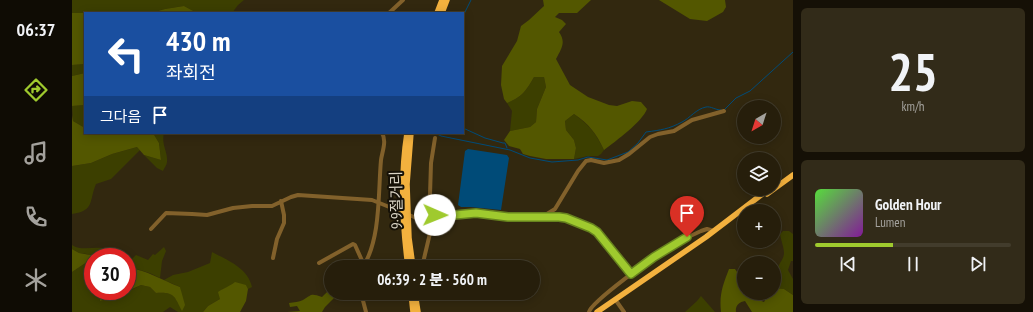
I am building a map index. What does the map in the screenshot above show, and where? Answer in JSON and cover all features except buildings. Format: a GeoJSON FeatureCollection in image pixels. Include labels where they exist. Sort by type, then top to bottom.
{"type":"FeatureCollection","features":[{"type":"Feature","properties":{"kind":"highway"},"geometry":{"type":"LineString","coordinates":[[437,12],[442,0]]}},
{"type":"Feature","properties":{"kind":"highway"},"geometry":{"type":"LineString","coordinates":[[442,12],[447,0]]}},
{"type":"Feature","properties":{"kind":"highway","name":"9·9절거리"},"geometry":{"type":"LineString","coordinates":[[407,134],[402,183],[408,260]]}},
{"type":"Feature","properties":{"kind":"highway","name":"9·9절거리"},"geometry":{"type":"LineString","coordinates":[[411,134],[405,213],[412,260]]}},
{"type":"Feature","properties":{"kind":"highway"},"geometry":{"type":"LineString","coordinates":[[781,180],[793,171]]}},
{"type":"Feature","properties":{"kind":"highway"},"geometry":{"type":"LineString","coordinates":[[754,204],[793,175]]}},
{"type":"Feature","properties":{"kind":"highway"},"geometry":{"type":"LineString","coordinates":[[597,312],[714,231],[760,196]]}},
{"type":"Feature","properties":{"kind":"highway"},"geometry":{"type":"LineString","coordinates":[[604,312],[737,216]]}},
{"type":"Feature","properties":{"kind":"highway"},"geometry":{"type":"LineString","coordinates":[[412,300],[413,312]]}},
{"type":"Feature","properties":{"kind":"highway"},"geometry":{"type":"LineString","coordinates":[[416,300],[418,312]]}},
{"type":"Feature","properties":{"kind":"street"},"geometry":{"type":"LineString","coordinates":[[390,12],[403,0]]}},
{"type":"Feature","properties":{"kind":"street"},"geometry":{"type":"LineString","coordinates":[[542,217],[555,209],[578,171],[586,161],[591,160],[604,163],[619,160],[650,137],[674,131],[692,120],[724,112]]}},
{"type":"Feature","properties":{"kind":"street"},"geometry":{"type":"LineString","coordinates":[[368,260],[370,256],[379,203],[381,159],[384,138],[382,134]]}},
{"type":"Feature","properties":{"kind":"street"},"geometry":{"type":"LineString","coordinates":[[423,260],[430,229],[435,215],[430,195],[430,188],[431,163],[435,138]]}},
{"type":"Feature","properties":{"kind":"street"},"geometry":{"type":"LineString","coordinates":[[151,229],[166,213],[207,215],[233,208],[272,206],[298,195],[372,200],[419,219],[430,229]]}},
{"type":"Feature","properties":{"kind":"street"},"geometry":{"type":"LineString","coordinates":[[273,258],[277,239],[284,224],[281,201]]}},
{"type":"Feature","properties":{"kind":"street"},"geometry":{"type":"LineString","coordinates":[[435,215],[476,213],[508,217],[566,218],[591,228],[604,240],[631,274]]}},
{"type":"Feature","properties":{"kind":"street"},"geometry":{"type":"LineString","coordinates":[[589,312],[590,308],[654,257],[687,237],[707,229],[714,231]]}},
{"type":"Feature","properties":{"kind":"street"},"geometry":{"type":"LineString","coordinates":[[324,260],[353,244],[355,245],[361,260]]}},
{"type":"Feature","properties":{"kind":"street"},"geometry":{"type":"LineString","coordinates":[[319,263],[324,260]]}},
{"type":"Feature","properties":{"kind":"street"},"geometry":{"type":"LineString","coordinates":[[363,300],[366,312]]}},
{"type":"Feature","properties":{"kind":"street"},"geometry":{"type":"LineString","coordinates":[[617,302],[624,312]]}},
{"type":"Feature","properties":{"kind":"shaded area"},"geometry":{"type":"Polygon","coordinates":[[[72,0],[244,0],[233,12],[195,12],[184,6],[154,12],[72,13],[72,0]]]}},
{"type":"Feature","properties":{"kind":"shaded area"},"geometry":{"type":"Polygon","coordinates":[[[543,0],[591,0],[577,13],[559,13],[555,17],[562,20],[566,24],[559,32],[563,42],[556,59],[570,85],[588,97],[609,105],[617,106],[632,101],[641,102],[647,109],[640,120],[604,150],[592,129],[574,114],[565,121],[566,130],[574,140],[576,148],[574,159],[546,159],[530,156],[523,154],[520,149],[509,146],[504,140],[510,131],[530,127],[536,122],[537,109],[546,87],[544,77],[534,77],[523,93],[507,103],[504,99],[501,85],[502,66],[517,41],[521,26],[544,6],[543,0]]]}},
{"type":"Feature","properties":{"kind":"shaded area"},"geometry":{"type":"Polygon","coordinates":[[[659,0],[725,0],[726,7],[723,12],[707,21],[690,19],[659,0]]]}},
{"type":"Feature","properties":{"kind":"shaded area"},"geometry":{"type":"Polygon","coordinates":[[[184,6],[195,12],[154,12],[184,6]]]}},
{"type":"Feature","properties":{"kind":"shaded area"},"geometry":{"type":"Polygon","coordinates":[[[72,13],[84,13],[84,64],[72,65],[72,13]]]}},
{"type":"Feature","properties":{"kind":"shaded area"},"geometry":{"type":"Polygon","coordinates":[[[84,64],[84,73],[72,76],[72,65],[84,64]]]}},
{"type":"Feature","properties":{"kind":"shaded area"},"geometry":{"type":"Polygon","coordinates":[[[84,73],[84,105],[72,106],[72,76],[84,73]]]}},
{"type":"Feature","properties":{"kind":"shaded area"},"geometry":{"type":"Polygon","coordinates":[[[534,77],[544,77],[546,87],[537,109],[536,122],[530,127],[510,131],[512,111],[507,103],[523,93],[534,77]]]}},
{"type":"Feature","properties":{"kind":"shaded area"},"geometry":{"type":"Polygon","coordinates":[[[84,105],[84,127],[73,121],[72,106],[84,105]]]}},
{"type":"Feature","properties":{"kind":"shaded area"},"geometry":{"type":"Polygon","coordinates":[[[574,114],[592,130],[598,138],[604,150],[598,156],[588,156],[574,159],[576,148],[574,140],[566,130],[565,121],[574,114]]]}},
{"type":"Feature","properties":{"kind":"shaded area"},"geometry":{"type":"Polygon","coordinates":[[[72,115],[73,121],[84,127],[84,134],[154,134],[159,143],[161,160],[144,155],[137,147],[112,154],[91,163],[72,166],[72,115]]]}},
{"type":"Feature","properties":{"kind":"shaded area"},"geometry":{"type":"Polygon","coordinates":[[[154,134],[164,134],[163,141],[167,155],[167,164],[163,171],[157,168],[144,155],[161,160],[159,143],[154,134]]]}},
{"type":"Feature","properties":{"kind":"shaded area"},"geometry":{"type":"Polygon","coordinates":[[[137,147],[140,150],[111,179],[96,184],[88,207],[79,213],[72,214],[72,166],[91,163],[112,154],[137,147]]]}},
{"type":"Feature","properties":{"kind":"shaded area"},"geometry":{"type":"Polygon","coordinates":[[[783,231],[789,231],[793,234],[793,261],[791,261],[788,270],[793,279],[793,295],[781,289],[781,262],[784,255],[784,248],[781,233],[783,231]]]}},
{"type":"Feature","properties":{"kind":"shaded area"},"geometry":{"type":"Polygon","coordinates":[[[72,245],[84,248],[84,254],[79,253],[72,249],[72,245]]]}},
{"type":"Feature","properties":{"kind":"shaded area"},"geometry":{"type":"Polygon","coordinates":[[[164,247],[166,251],[162,261],[160,278],[136,269],[136,255],[148,260],[153,254],[155,255],[164,247]]]}},
{"type":"Feature","properties":{"kind":"shaded area"},"geometry":{"type":"Polygon","coordinates":[[[72,249],[84,254],[84,264],[72,272],[72,249]]]}},
{"type":"Feature","properties":{"kind":"shaded area"},"geometry":{"type":"Polygon","coordinates":[[[212,252],[236,265],[242,270],[250,280],[252,287],[248,289],[246,285],[222,289],[220,299],[208,306],[203,312],[178,312],[170,307],[163,312],[72,312],[72,272],[84,264],[84,300],[136,300],[136,288],[141,285],[150,287],[156,293],[170,294],[175,298],[182,310],[180,287],[164,280],[173,275],[188,272],[210,263],[212,252]]]}},
{"type":"Feature","properties":{"kind":"shaded area"},"geometry":{"type":"Polygon","coordinates":[[[136,269],[180,287],[185,305],[182,311],[175,298],[170,294],[156,293],[150,287],[141,285],[136,287],[136,269]]]}},
{"type":"Feature","properties":{"kind":"shaded area"},"geometry":{"type":"Polygon","coordinates":[[[729,269],[735,269],[737,272],[737,300],[759,300],[764,302],[765,300],[781,300],[781,289],[784,289],[793,295],[793,312],[752,312],[745,301],[738,305],[736,312],[721,312],[721,295],[729,269]]]}},
{"type":"Feature","properties":{"kind":"shaded area"},"geometry":{"type":"Polygon","coordinates":[[[235,282],[246,285],[248,289],[246,301],[240,312],[203,312],[208,306],[220,299],[218,292],[235,282]]]}},
{"type":"Feature","properties":{"kind":"shaded area"},"geometry":{"type":"Polygon","coordinates":[[[311,295],[322,297],[324,295],[324,300],[332,300],[322,312],[287,312],[300,311],[297,306],[290,307],[289,303],[301,301],[311,295]]]}},
{"type":"Feature","properties":{"kind":"shaded area"},"geometry":{"type":"Polygon","coordinates":[[[701,296],[715,312],[685,312],[697,301],[701,296]]]}},
{"type":"Feature","properties":{"kind":"water"},"geometry":{"type":"Polygon","coordinates":[[[468,149],[507,155],[509,158],[501,210],[461,207],[458,205],[465,151],[468,149]]]}},
{"type":"Feature","properties":{"kind":"waterway"},"geometry":{"type":"LineString","coordinates":[[464,14],[471,0]]}},
{"type":"Feature","properties":{"kind":"waterway"},"geometry":{"type":"LineString","coordinates":[[724,110],[736,98],[750,91],[793,52]]}},
{"type":"Feature","properties":{"kind":"waterway"},"geometry":{"type":"LineString","coordinates":[[437,134],[510,150],[530,158],[552,162],[578,160],[588,157],[607,160],[628,152],[638,143],[646,132],[661,130],[673,126],[706,107],[721,110]]}},
{"type":"Feature","properties":{"kind":"waterway"},"geometry":{"type":"LineString","coordinates":[[464,128],[485,138],[505,143],[507,148]]}},
{"type":"Feature","properties":{"kind":"route"},"geometry":{"type":"LineString","coordinates":[[435,215],[476,213],[508,217],[566,218],[597,232],[631,274],[668,247],[687,237]]}}]}
